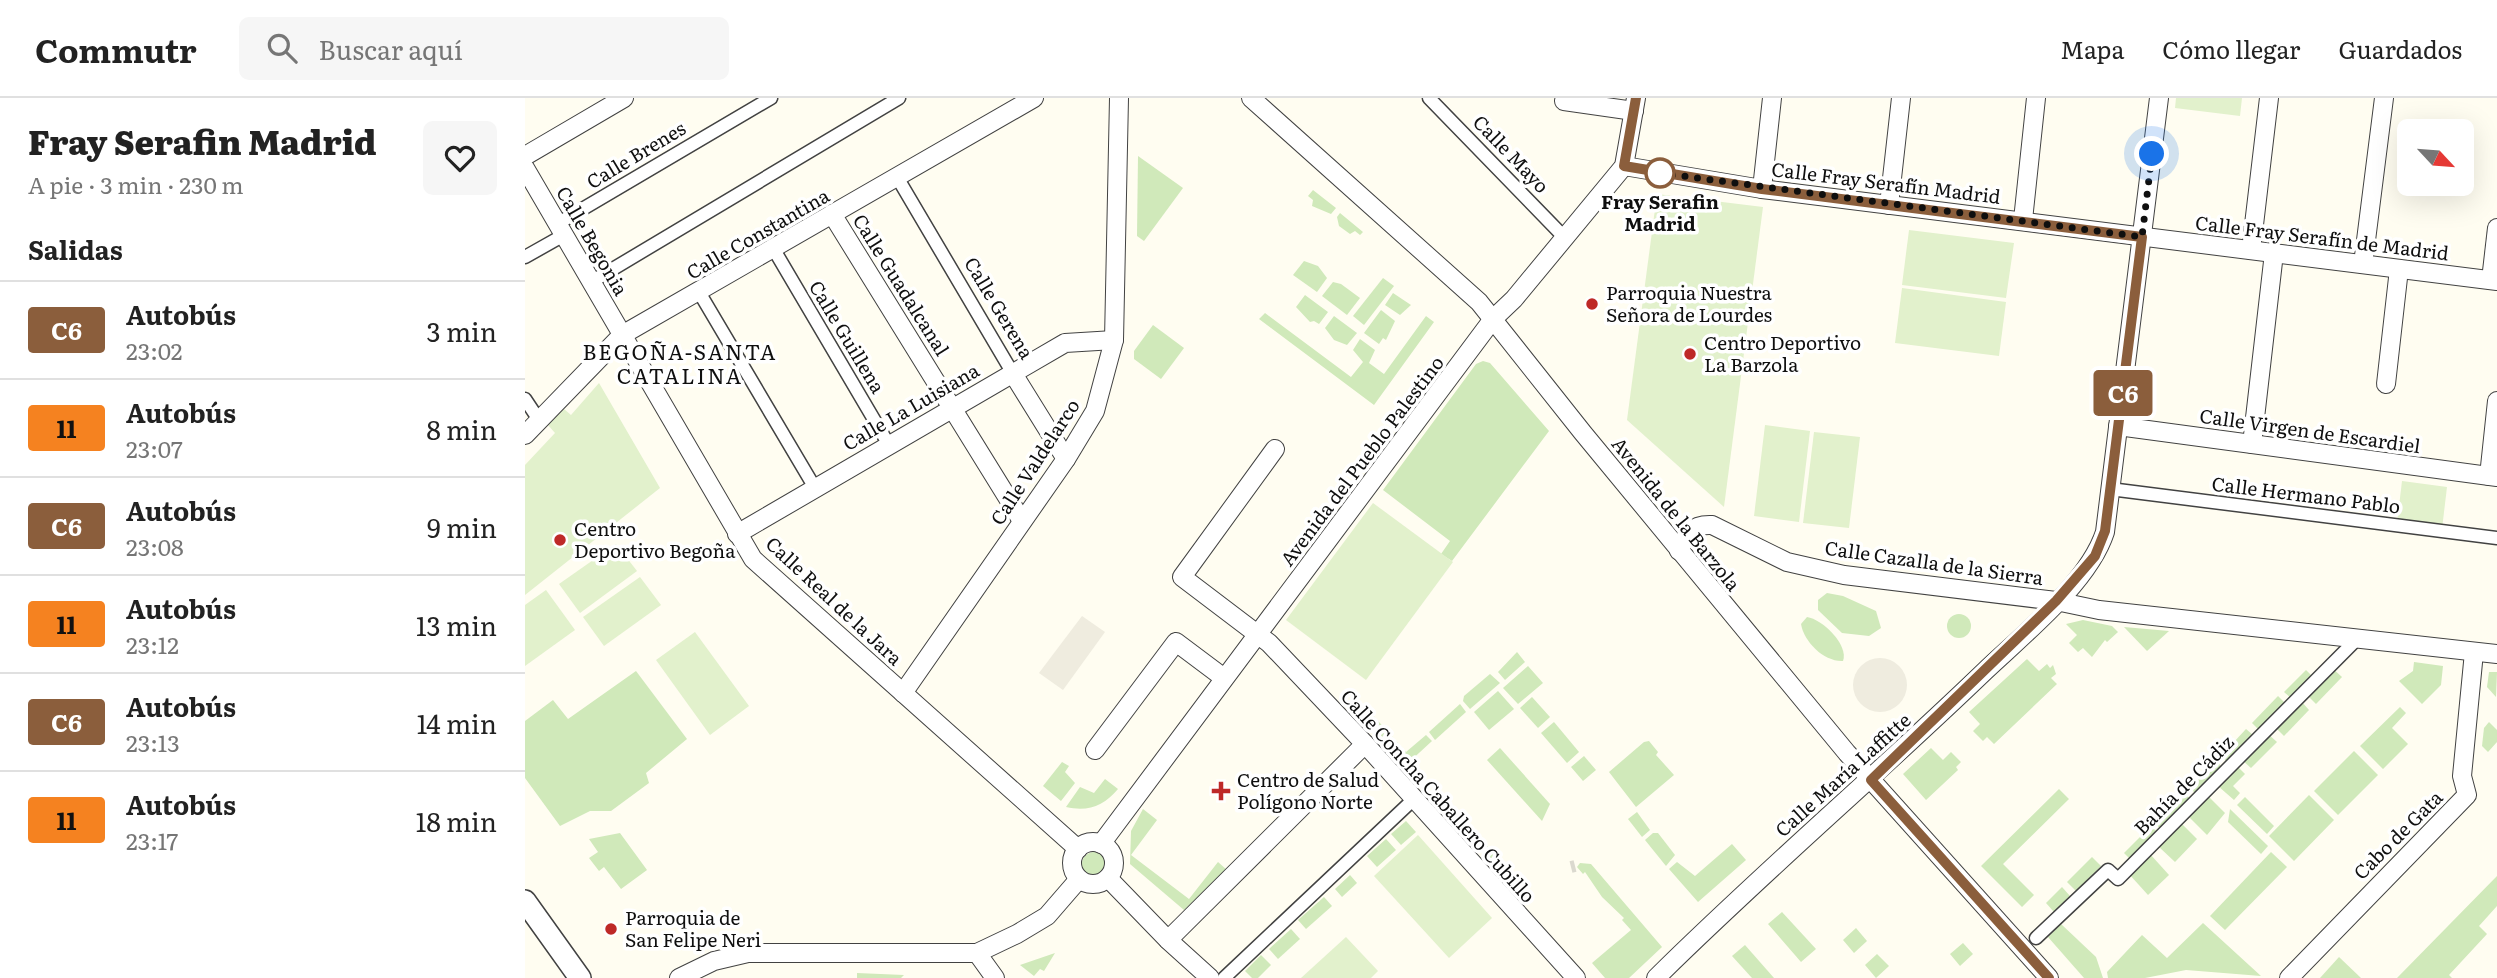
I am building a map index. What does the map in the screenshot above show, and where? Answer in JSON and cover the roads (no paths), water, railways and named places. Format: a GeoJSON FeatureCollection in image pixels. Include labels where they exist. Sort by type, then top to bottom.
{"type":"FeatureCollection","features":[{"type":"Feature","properties":{"kind":"street"},"geometry":{"type":"LineString","coordinates":[[525,156],[625,98]]}},
{"type":"Feature","properties":{"kind":"street","name":"Calle Brenes"},"geometry":{"type":"LineString","coordinates":[[525,257],[561,229],[771,98]]}},
{"type":"Feature","properties":{"kind":"street"},"geometry":{"type":"LineString","coordinates":[[591,282],[899,98]]}},
{"type":"Feature","properties":{"kind":"street","name":"Calle Constantina"},"geometry":{"type":"LineString","coordinates":[[525,435],[622,335],[1034,98]]}},
{"type":"Feature","properties":{"kind":"street","name":"Calle Valdelarco"},"geometry":{"type":"LineString","coordinates":[[903,692],[1066,459],[1095,411],[1114,340],[1119,98]]}},
{"type":"Feature","properties":{"kind":"street","name":"Avenida de la Barzola"},"geometry":{"type":"LineString","coordinates":[[1251,98],[1479,302],[1679,551],[1871,780],[2049,978]]}},
{"type":"Feature","properties":{"kind":"street","name":"Calle Mayo"},"geometry":{"type":"LineString","coordinates":[[1429,98],[1565,238]]}},
{"type":"Feature","properties":{"kind":"street"},"geometry":{"type":"LineString","coordinates":[[1762,189],[1772,98]]}},
{"type":"Feature","properties":{"kind":"street"},"geometry":{"type":"LineString","coordinates":[[1889,205],[1901,98]]}},
{"type":"Feature","properties":{"kind":"street"},"geometry":{"type":"LineString","coordinates":[[2022,220],[2036,98]]}},
{"type":"Feature","properties":{"kind":"street","name":"Calle María Laffitte"},"geometry":{"type":"LineString","coordinates":[[1656,978],[1775,863],[1871,780],[2056,601],[2095,556],[2101,545],[2110,489],[2159,98]]}},
{"type":"Feature","properties":{"kind":"street"},"geometry":{"type":"LineString","coordinates":[[2251,250],[2269,98]]}},
{"type":"Feature","properties":{"kind":"street"},"geometry":{"type":"LineString","coordinates":[[2363,264],[2384,98]]}},
{"type":"Feature","properties":{"kind":"street"},"geometry":{"type":"LineString","coordinates":[[1564,101],[1635,105]]}},
{"type":"Feature","properties":{"kind":"street","name":"Avenida del Pueblo Palestino"},"geometry":{"type":"LineString","coordinates":[[1101,844],[1224,678],[1264,639],[1493,319],[1624,166],[1635,105]]}},
{"type":"Feature","properties":{"kind":"street","name":"Calle Fray Serafín Madrid"},"geometry":{"type":"LineString","coordinates":[[1624,166],[1762,189],[2142,237]]}},
{"type":"Feature","properties":{"kind":"street","name":"Calle Begonia"},"geometry":{"type":"LineString","coordinates":[[525,168],[622,335]]}},
{"type":"Feature","properties":{"kind":"street","name":"Calle Gerena"},"geometry":{"type":"LineString","coordinates":[[897,177],[1066,459]]}},
{"type":"Feature","properties":{"kind":"street","name":"Calle Guadalcanal"},"geometry":{"type":"LineString","coordinates":[[832,214],[1022,521]]}},
{"type":"Feature","properties":{"kind":"street"},"geometry":{"type":"LineString","coordinates":[[2494,280],[2497,228]]}},
{"type":"Feature","properties":{"kind":"street","name":"Calle Fray Serafín de Madrid"},"geometry":{"type":"LineString","coordinates":[[2142,237],[2494,280]]}},
{"type":"Feature","properties":{"kind":"street","name":"Calle Guillena"},"geometry":{"type":"LineString","coordinates":[[773,248],[889,445]]}},
{"type":"Feature","properties":{"kind":"street"},"geometry":{"type":"LineString","coordinates":[[2252,444],[2274,253]]}},
{"type":"Feature","properties":{"kind":"street"},"geometry":{"type":"LineString","coordinates":[[2386,384],[2399,268]]}},
{"type":"Feature","properties":{"kind":"street"},"geometry":{"type":"LineString","coordinates":[[699,292],[815,488]]}},
{"type":"Feature","properties":{"kind":"street","name":"Calle Real de la Jara"},"geometry":{"type":"LineString","coordinates":[[622,335],[754,559],[1078,849]]}},
{"type":"Feature","properties":{"kind":"street","name":"Calle La Luisiana"},"geometry":{"type":"LineString","coordinates":[[737,534],[1065,343],[1114,340]]}},
{"type":"Feature","properties":{"kind":"street"},"geometry":{"type":"LineString","coordinates":[[525,399],[539,420]]}},
{"type":"Feature","properties":{"kind":"street"},"geometry":{"type":"LineString","coordinates":[[2493,476],[2497,401]]}},
{"type":"Feature","properties":{"kind":"street","name":"Calle Virgen de Escardiel"},"geometry":{"type":"LineString","coordinates":[[2118,426],[2493,476]]}},
{"type":"Feature","properties":{"kind":"street","name":"Calle Concha Caballero Cubillo"},"geometry":{"type":"LineString","coordinates":[[1275,449],[1182,577],[1264,639],[1366,744],[1576,978]]}},
{"type":"Feature","properties":{"kind":"street","name":"Calle Hermano Pablo"},"geometry":{"type":"LineString","coordinates":[[2110,489],[2497,538]]}},
{"type":"Feature","properties":{"kind":"street","name":"Calle Cazalla de la Sierra"},"geometry":{"type":"LineString","coordinates":[[1679,551],[1687,532],[1700,524],[1712,525],[1787,562],[1844,575],[2056,601],[2099,610],[2497,654]]}},
{"type":"Feature","properties":{"kind":"street","name":"Bahía de Cádiz"},"geometry":{"type":"LineString","coordinates":[[2036,938],[2108,870],[2118,879],[2357,639]]}},
{"type":"Feature","properties":{"kind":"street"},"geometry":{"type":"LineString","coordinates":[[1095,750],[1176,642],[1224,678]]}},
{"type":"Feature","properties":{"kind":"street","name":"Cabo de Gata"},"geometry":{"type":"LineString","coordinates":[[2289,978],[2467,796],[2462,776],[2474,652]]}},
{"type":"Feature","properties":{"kind":"street"},"geometry":{"type":"LineString","coordinates":[[1168,940],[1366,744]]}},
{"type":"Feature","properties":{"kind":"street"},"geometry":{"type":"LineString","coordinates":[[1224,978],[1415,798]]}},
{"type":"Feature","properties":{"kind":"street"},"geometry":{"type":"LineString","coordinates":[[1089,843],[1101,844],[1114,859],[1108,878],[1094,885],[1079,879],[1072,861],[1078,849],[1089,843]]}},
{"type":"Feature","properties":{"kind":"street"},"geometry":{"type":"LineString","coordinates":[[1108,878],[1168,940],[1210,978]]}},
{"type":"Feature","properties":{"kind":"street"},"geometry":{"type":"LineString","coordinates":[[679,978],[714,961],[748,953],[977,953],[1047,916],[1079,879]]}},
{"type":"Feature","properties":{"kind":"street"},"geometry":{"type":"LineString","coordinates":[[525,901],[580,978]]}},
{"type":"Feature","properties":{"kind":"street"},"geometry":{"type":"LineString","coordinates":[[977,953],[995,978]]}},
{"type":"Feature","properties":{"kind":"tunnel"},"geometry":{"type":"LineString","coordinates":[[1571,867],[1575,866]]}},
{"type":"Feature","properties":{"kind":"place","name":"Fray Serafin Madrid"},"geometry":{"type":"Point","coordinates":[1660,173]}},
{"type":"Feature","properties":{"kind":"place","name":"Parroquia Nuestra Señora de Lourdes"},"geometry":{"type":"Point","coordinates":[1592,304]}},
{"type":"Feature","properties":{"kind":"place","name":"Centro Deportivo La Barzola"},"geometry":{"type":"Point","coordinates":[1690,354]}},
{"type":"Feature","properties":{"kind":"place","name":"Centro Deportivo Begoña"},"geometry":{"type":"Point","coordinates":[560,540]}},
{"type":"Feature","properties":{"kind":"place","name":"Centro de Salud Polígono Norte"},"geometry":{"type":"Point","coordinates":[1221,791]}},
{"type":"Feature","properties":{"kind":"place","name":"Parroquia de San Felipe Neri"},"geometry":{"type":"Point","coordinates":[611,929]}},
{"type":"Feature","properties":{"kind":"district","name":"BEGOÑA-SANTA CATALINA"},"geometry":{"type":"Point","coordinates":[680,365]}}]}
